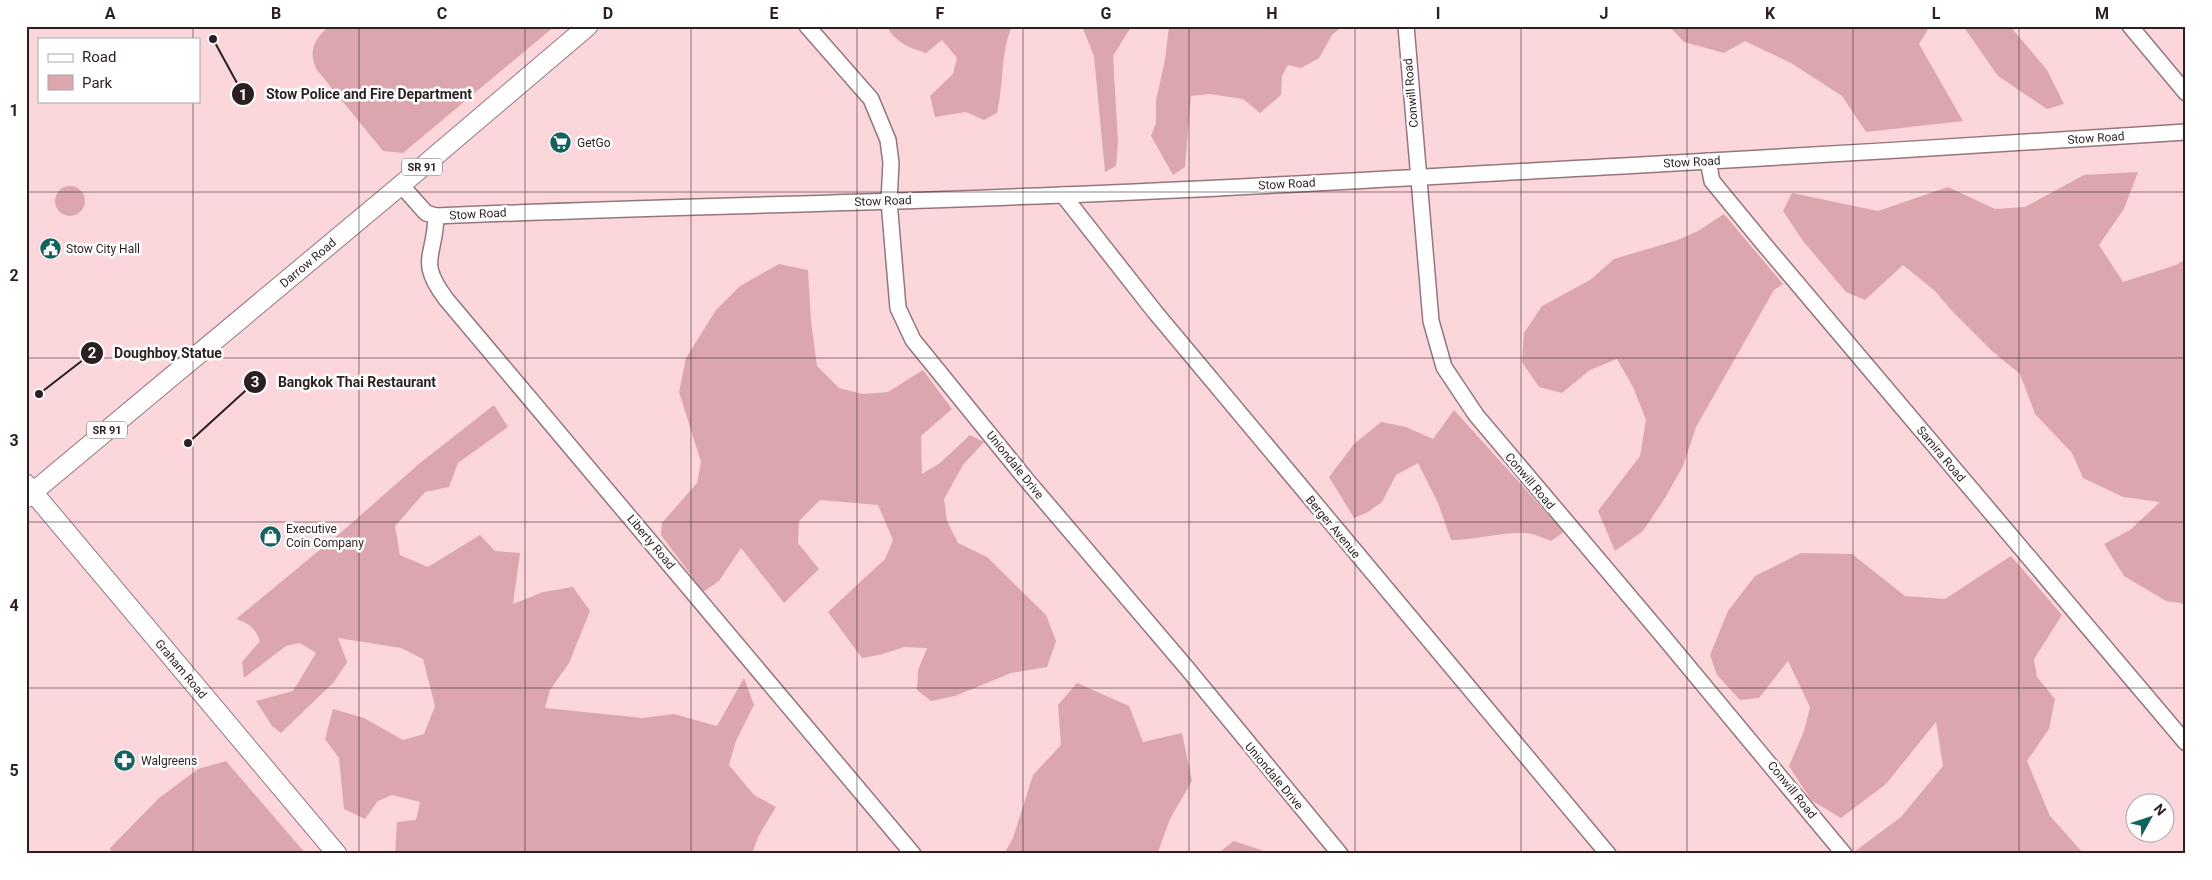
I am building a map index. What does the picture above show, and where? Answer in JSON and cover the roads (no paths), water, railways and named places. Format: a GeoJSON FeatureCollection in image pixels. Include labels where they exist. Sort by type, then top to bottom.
{"type":"FeatureCollection","features":[{"type":"Feature","properties":{"kind":"main road","name":"Darrow Road"},"geometry":{"type":"LineString","coordinates":[[28,491],[401,185],[588,26]]}},
{"type":"Feature","properties":{"kind":"main road","name":"Graham Road"},"geometry":{"type":"LineString","coordinates":[[28,491],[337,854]]}},
{"type":"Feature","properties":{"kind":"street","name":"Uniondale Drive"},"geometry":{"type":"LineString","coordinates":[[807,26],[871,99],[885,133],[890,152],[890,201],[898,308],[919,350],[1340,854]]}},
{"type":"Feature","properties":{"kind":"street","name":"Conwill Road"},"geometry":{"type":"LineString","coordinates":[[1406,26],[1431,321],[1444,367],[1476,415],[1512,459],[1668,642],[1844,854]]}},
{"type":"Feature","properties":{"kind":"street"},"geometry":{"type":"LineString","coordinates":[[2130,26],[2186,93]]}},
{"type":"Feature","properties":{"kind":"street","name":"Stow Road"},"geometry":{"type":"LineString","coordinates":[[401,185],[426,213],[436,216],[570,210],[770,206],[1063,195],[1926,150],[2186,132]]}},
{"type":"Feature","properties":{"kind":"street","name":"Samira Road"},"geometry":{"type":"LineString","coordinates":[[1708,161],[1712,181],[2186,743]]}},
{"type":"Feature","properties":{"kind":"street","name":"Berger Avenue"},"geometry":{"type":"LineString","coordinates":[[1063,195],[1161,319],[1608,854]]}},
{"type":"Feature","properties":{"kind":"street","name":"Liberty Road"},"geometry":{"type":"LineString","coordinates":[[436,216],[429,268],[435,284],[446,299],[913,854]]}},
{"type":"Feature","properties":{"kind":"place","name":"Stow Police and Fire Department"},"geometry":{"type":"Point","coordinates":[213,39]}},
{"type":"Feature","properties":{"kind":"place","name":"GetGo"},"geometry":{"type":"Point","coordinates":[561,143]}},
{"type":"Feature","properties":{"kind":"place","name":"Stow City Hall"},"geometry":{"type":"Point","coordinates":[50,249]}},
{"type":"Feature","properties":{"kind":"place","name":"Doughboy Statue"},"geometry":{"type":"Point","coordinates":[39,394]}},
{"type":"Feature","properties":{"kind":"place","name":"Bangkok Thai Restaurant"},"geometry":{"type":"Point","coordinates":[188,443]}},
{"type":"Feature","properties":{"kind":"place","name":"Executive Coin Company"},"geometry":{"type":"Point","coordinates":[270,536]}},
{"type":"Feature","properties":{"kind":"place","name":"Walgreens"},"geometry":{"type":"Point","coordinates":[125,761]}}]}
